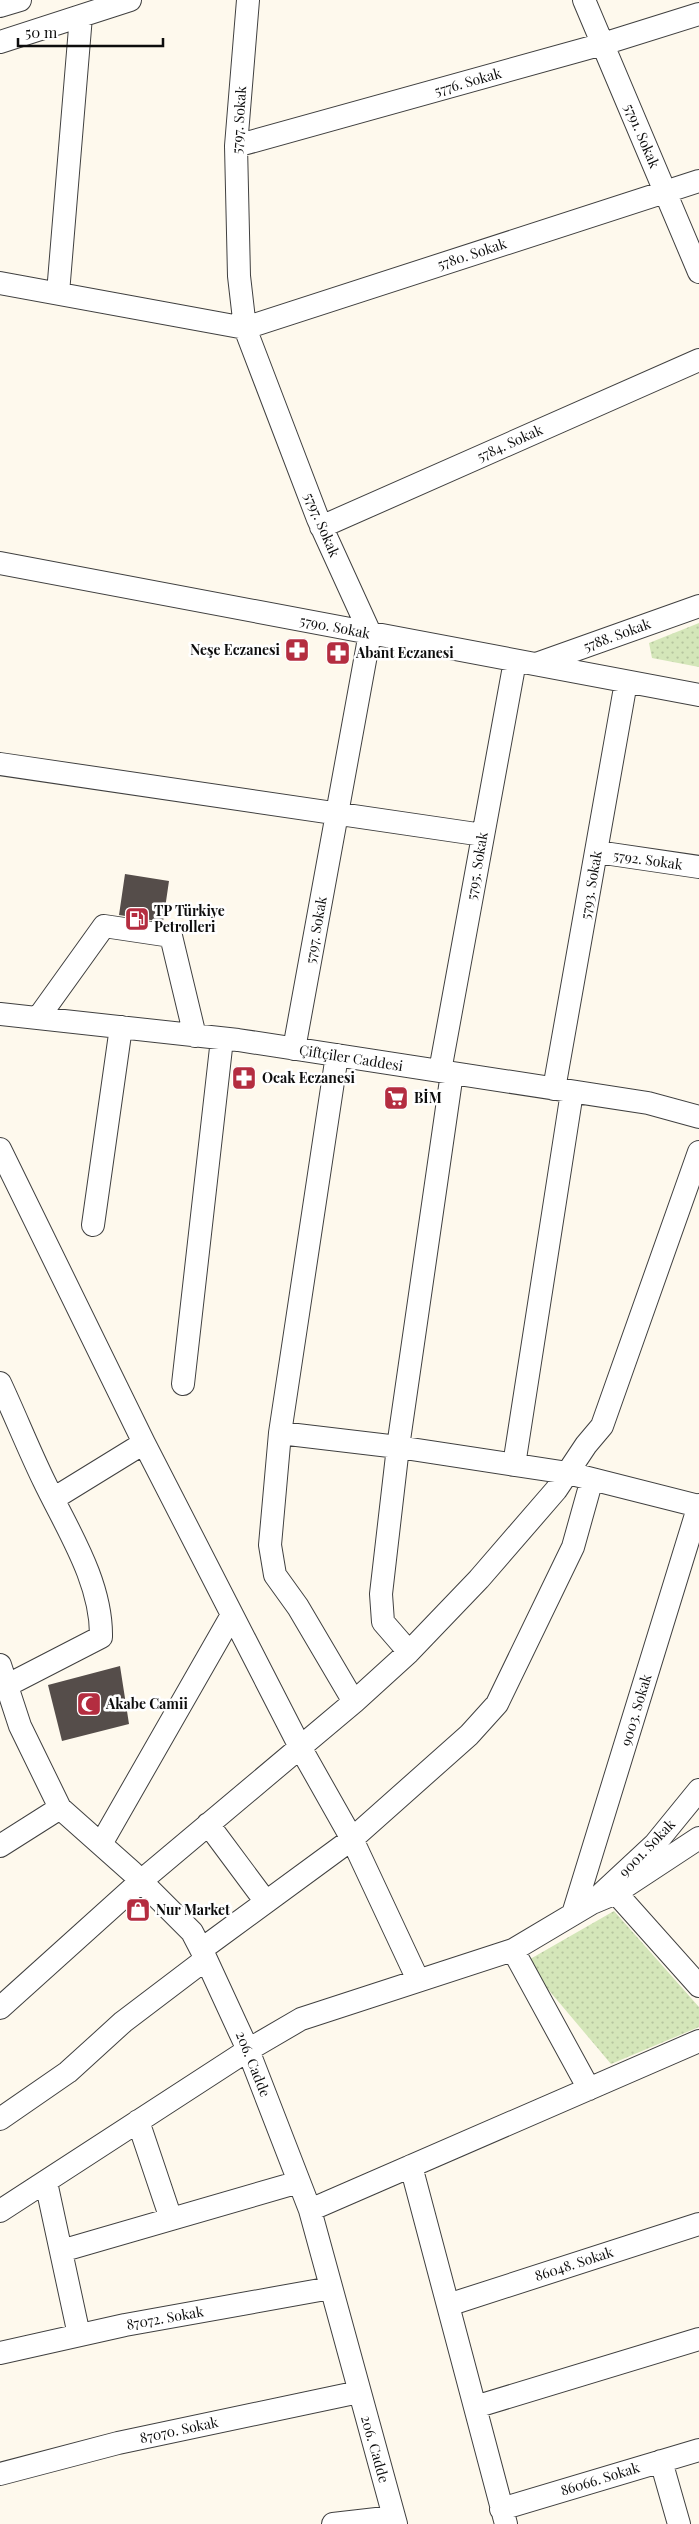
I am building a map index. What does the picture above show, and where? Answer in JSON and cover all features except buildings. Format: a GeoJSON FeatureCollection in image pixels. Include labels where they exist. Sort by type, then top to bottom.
{"type":"FeatureCollection","features":[{"type":"Feature","properties":{"kind":"street"},"geometry":{"type":"LineString","coordinates":[[0,6],[20,0]]}},
{"type":"Feature","properties":{"kind":"street"},"geometry":{"type":"LineString","coordinates":[[0,42],[130,0]]}},
{"type":"Feature","properties":{"kind":"street","name":"5797. Sokak"},"geometry":{"type":"LineString","coordinates":[[248,0],[236,146],[239,276],[245,328],[321,527],[370,633],[294,1049]]}},
{"type":"Feature","properties":{"kind":"street","name":"5791. Sokak"},"geometry":{"type":"LineString","coordinates":[[584,0],[699,272]]}},
{"type":"Feature","properties":{"kind":"street","name":"5776. Sokak"},"geometry":{"type":"LineString","coordinates":[[236,146],[603,44],[699,14]]}},
{"type":"Feature","properties":{"kind":"street"},"geometry":{"type":"LineString","coordinates":[[58,293],[81,16]]}},
{"type":"Feature","properties":{"kind":"street","name":"5780. Sokak"},"geometry":{"type":"LineString","coordinates":[[245,328],[699,181]]}},
{"type":"Feature","properties":{"kind":"street"},"geometry":{"type":"LineString","coordinates":[[0,283],[245,328]]}},
{"type":"Feature","properties":{"kind":"street","name":"5784. Sokak"},"geometry":{"type":"LineString","coordinates":[[321,527],[699,360]]}},
{"type":"Feature","properties":{"kind":"street","name":"5790. Sokak"},"geometry":{"type":"LineString","coordinates":[[0,563],[699,695]]}},
{"type":"Feature","properties":{"kind":"street","name":"5788. Sokak"},"geometry":{"type":"LineString","coordinates":[[525,663],[699,606]]}},
{"type":"Feature","properties":{"kind":"street","name":"5795. Sokak"},"geometry":{"type":"LineString","coordinates":[[409,1652],[383,1622],[381,1594],[398,1447],[446,1072],[483,835],[525,663]]}},
{"type":"Feature","properties":{"kind":"street","name":"5793. Sokak"},"geometry":{"type":"LineString","coordinates":[[514,1464],[563,1090],[597,852],[626,682]]}},
{"type":"Feature","properties":{"kind":"street"},"geometry":{"type":"LineString","coordinates":[[0,764],[483,835]]}},
{"type":"Feature","properties":{"kind":"street","name":"5792. Sokak"},"geometry":{"type":"LineString","coordinates":[[597,852],[699,867]]}},
{"type":"Feature","properties":{"kind":"street"},"geometry":{"type":"LineString","coordinates":[[38,1018],[104,926],[171,936],[195,1036]]}},
{"type":"Feature","properties":{"kind":"street","name":"Çiftçiler Caddesi"},"geometry":{"type":"LineString","coordinates":[[0,1014],[222,1039],[337,1055],[648,1103],[699,1117]]}},
{"type":"Feature","properties":{"kind":"street"},"geometry":{"type":"LineString","coordinates":[[93,1225],[121,1027]]}},
{"type":"Feature","properties":{"kind":"street"},"geometry":{"type":"LineString","coordinates":[[183,1384],[222,1039]]}},
{"type":"Feature","properties":{"kind":"street"},"geometry":{"type":"LineString","coordinates":[[337,1055],[280,1433],[270,1545],[275,1575],[298,1607],[354,1702]]}},
{"type":"Feature","properties":{"kind":"street"},"geometry":{"type":"LineString","coordinates":[[0,1149],[144,1443],[300,1747],[352,1839],[418,1980]]}},
{"type":"Feature","properties":{"kind":"street"},"geometry":{"type":"LineString","coordinates":[[0,2008],[141,1881],[354,1702],[409,1652],[480,1579],[556,1490],[602,1426],[699,1152]]}},
{"type":"Feature","properties":{"kind":"street"},"geometry":{"type":"LineString","coordinates":[[0,1383],[53,1499],[84,1559],[101,1621],[100,1637],[3,1680]]}},
{"type":"Feature","properties":{"kind":"street"},"geometry":{"type":"LineString","coordinates":[[280,1433],[398,1447],[568,1473],[699,1506]]}},
{"type":"Feature","properties":{"kind":"street"},"geometry":{"type":"LineString","coordinates":[[53,1499],[144,1443]]}},
{"type":"Feature","properties":{"kind":"street"},"geometry":{"type":"LineString","coordinates":[[0,2119],[68,2072],[123,2022],[266,1902],[352,1839],[469,1735],[497,1704],[573,1547],[592,1479]]}},
{"type":"Feature","properties":{"kind":"street","name":"9003. Sokak"},"geometry":{"type":"LineString","coordinates":[[582,1909],[699,1506]]}},
{"type":"Feature","properties":{"kind":"street"},"geometry":{"type":"LineString","coordinates":[[101,1844],[232,1614]]}},
{"type":"Feature","properties":{"kind":"street","name":"206. Cadde"},"geometry":{"type":"LineString","coordinates":[[3,1680],[20,1726],[60,1808],[141,1881],[192,1932],[204,1954],[248,2050],[310,2210],[395,2521]]}},
{"type":"Feature","properties":{"kind":"street","name":"9001. Sokak"},"geometry":{"type":"LineString","coordinates":[[582,1909],[655,1844],[699,1790]]}},
{"type":"Feature","properties":{"kind":"street"},"geometry":{"type":"LineString","coordinates":[[0,1846],[60,1808]]}},
{"type":"Feature","properties":{"kind":"street"},"geometry":{"type":"LineString","coordinates":[[208,1824],[266,1902]]}},
{"type":"Feature","properties":{"kind":"street"},"geometry":{"type":"LineString","coordinates":[[0,2212],[248,2050],[302,2019],[513,1950],[582,1909],[616,1893],[699,1838]]}},
{"type":"Feature","properties":{"kind":"street"},"geometry":{"type":"LineString","coordinates":[[616,1893],[698,1982]]}},
{"type":"Feature","properties":{"kind":"street"},"geometry":{"type":"LineString","coordinates":[[513,1950],[589,2089]]}},
{"type":"Feature","properties":{"kind":"street"},"geometry":{"type":"LineString","coordinates":[[310,2210],[699,2041]]}},
{"type":"Feature","properties":{"kind":"street"},"geometry":{"type":"LineString","coordinates":[[138,2121],[170,2219]]}},
{"type":"Feature","properties":{"kind":"street"},"geometry":{"type":"LineString","coordinates":[[412,2166],[504,2516]]}},
{"type":"Feature","properties":{"kind":"street"},"geometry":{"type":"LineString","coordinates":[[46,2182],[79,2335]]}},
{"type":"Feature","properties":{"kind":"street"},"geometry":{"type":"LineString","coordinates":[[61,2251],[299,2182]]}},
{"type":"Feature","properties":{"kind":"street","name":"86048. Sokak"},"geometry":{"type":"LineString","coordinates":[[448,2305],[699,2224]]}},
{"type":"Feature","properties":{"kind":"street","name":"87072. Sokak"},"geometry":{"type":"LineString","coordinates":[[0,2353],[79,2335],[331,2288]]}},
{"type":"Feature","properties":{"kind":"street"},"geometry":{"type":"LineString","coordinates":[[476,2407],[699,2339]]}},
{"type":"Feature","properties":{"kind":"street","name":"87070. Sokak"},"geometry":{"type":"LineString","coordinates":[[0,2474],[118,2443],[359,2392]]}},
{"type":"Feature","properties":{"kind":"street","name":"86066. Sokak"},"geometry":{"type":"LineString","coordinates":[[504,2516],[661,2461],[699,2450]]}},
{"type":"Feature","properties":{"kind":"street"},"geometry":{"type":"LineString","coordinates":[[661,2461],[679,2524]]}},
{"type":"Feature","properties":{"kind":"street"},"geometry":{"type":"LineString","coordinates":[[333,2524],[395,2521]]}},
{"type":"Feature","properties":{"kind":"green space"},"geometry":{"type":"Polygon","coordinates":[[[699,623],[699,667],[652,658],[649,643],[699,623]]]}},
{"type":"Feature","properties":{"kind":"green space"},"geometry":{"type":"Polygon","coordinates":[[[614,1911],[699,2007],[699,2027],[611,2064],[525,1962],[614,1911]]]}},
{"type":"Feature","properties":{"kind":"place","name":"Neşe Eczanesi"},"geometry":{"type":"Point","coordinates":[297,650]}},
{"type":"Feature","properties":{"kind":"place","name":"Abant Eczanesi"},"geometry":{"type":"Point","coordinates":[338,653]}},
{"type":"Feature","properties":{"kind":"place","name":"TP Türkiye Petrolleri"},"geometry":{"type":"Point","coordinates":[137,919]}},
{"type":"Feature","properties":{"kind":"place","name":"Ocak Eczanesi"},"geometry":{"type":"Point","coordinates":[244,1078]}},
{"type":"Feature","properties":{"kind":"place","name":"BİM"},"geometry":{"type":"Point","coordinates":[396,1098]}},
{"type":"Feature","properties":{"kind":"place","name":"Akabe Camii"},"geometry":{"type":"Point","coordinates":[89,1704]}},
{"type":"Feature","properties":{"kind":"place","name":"Nur Market"},"geometry":{"type":"Point","coordinates":[138,1910]}}]}
